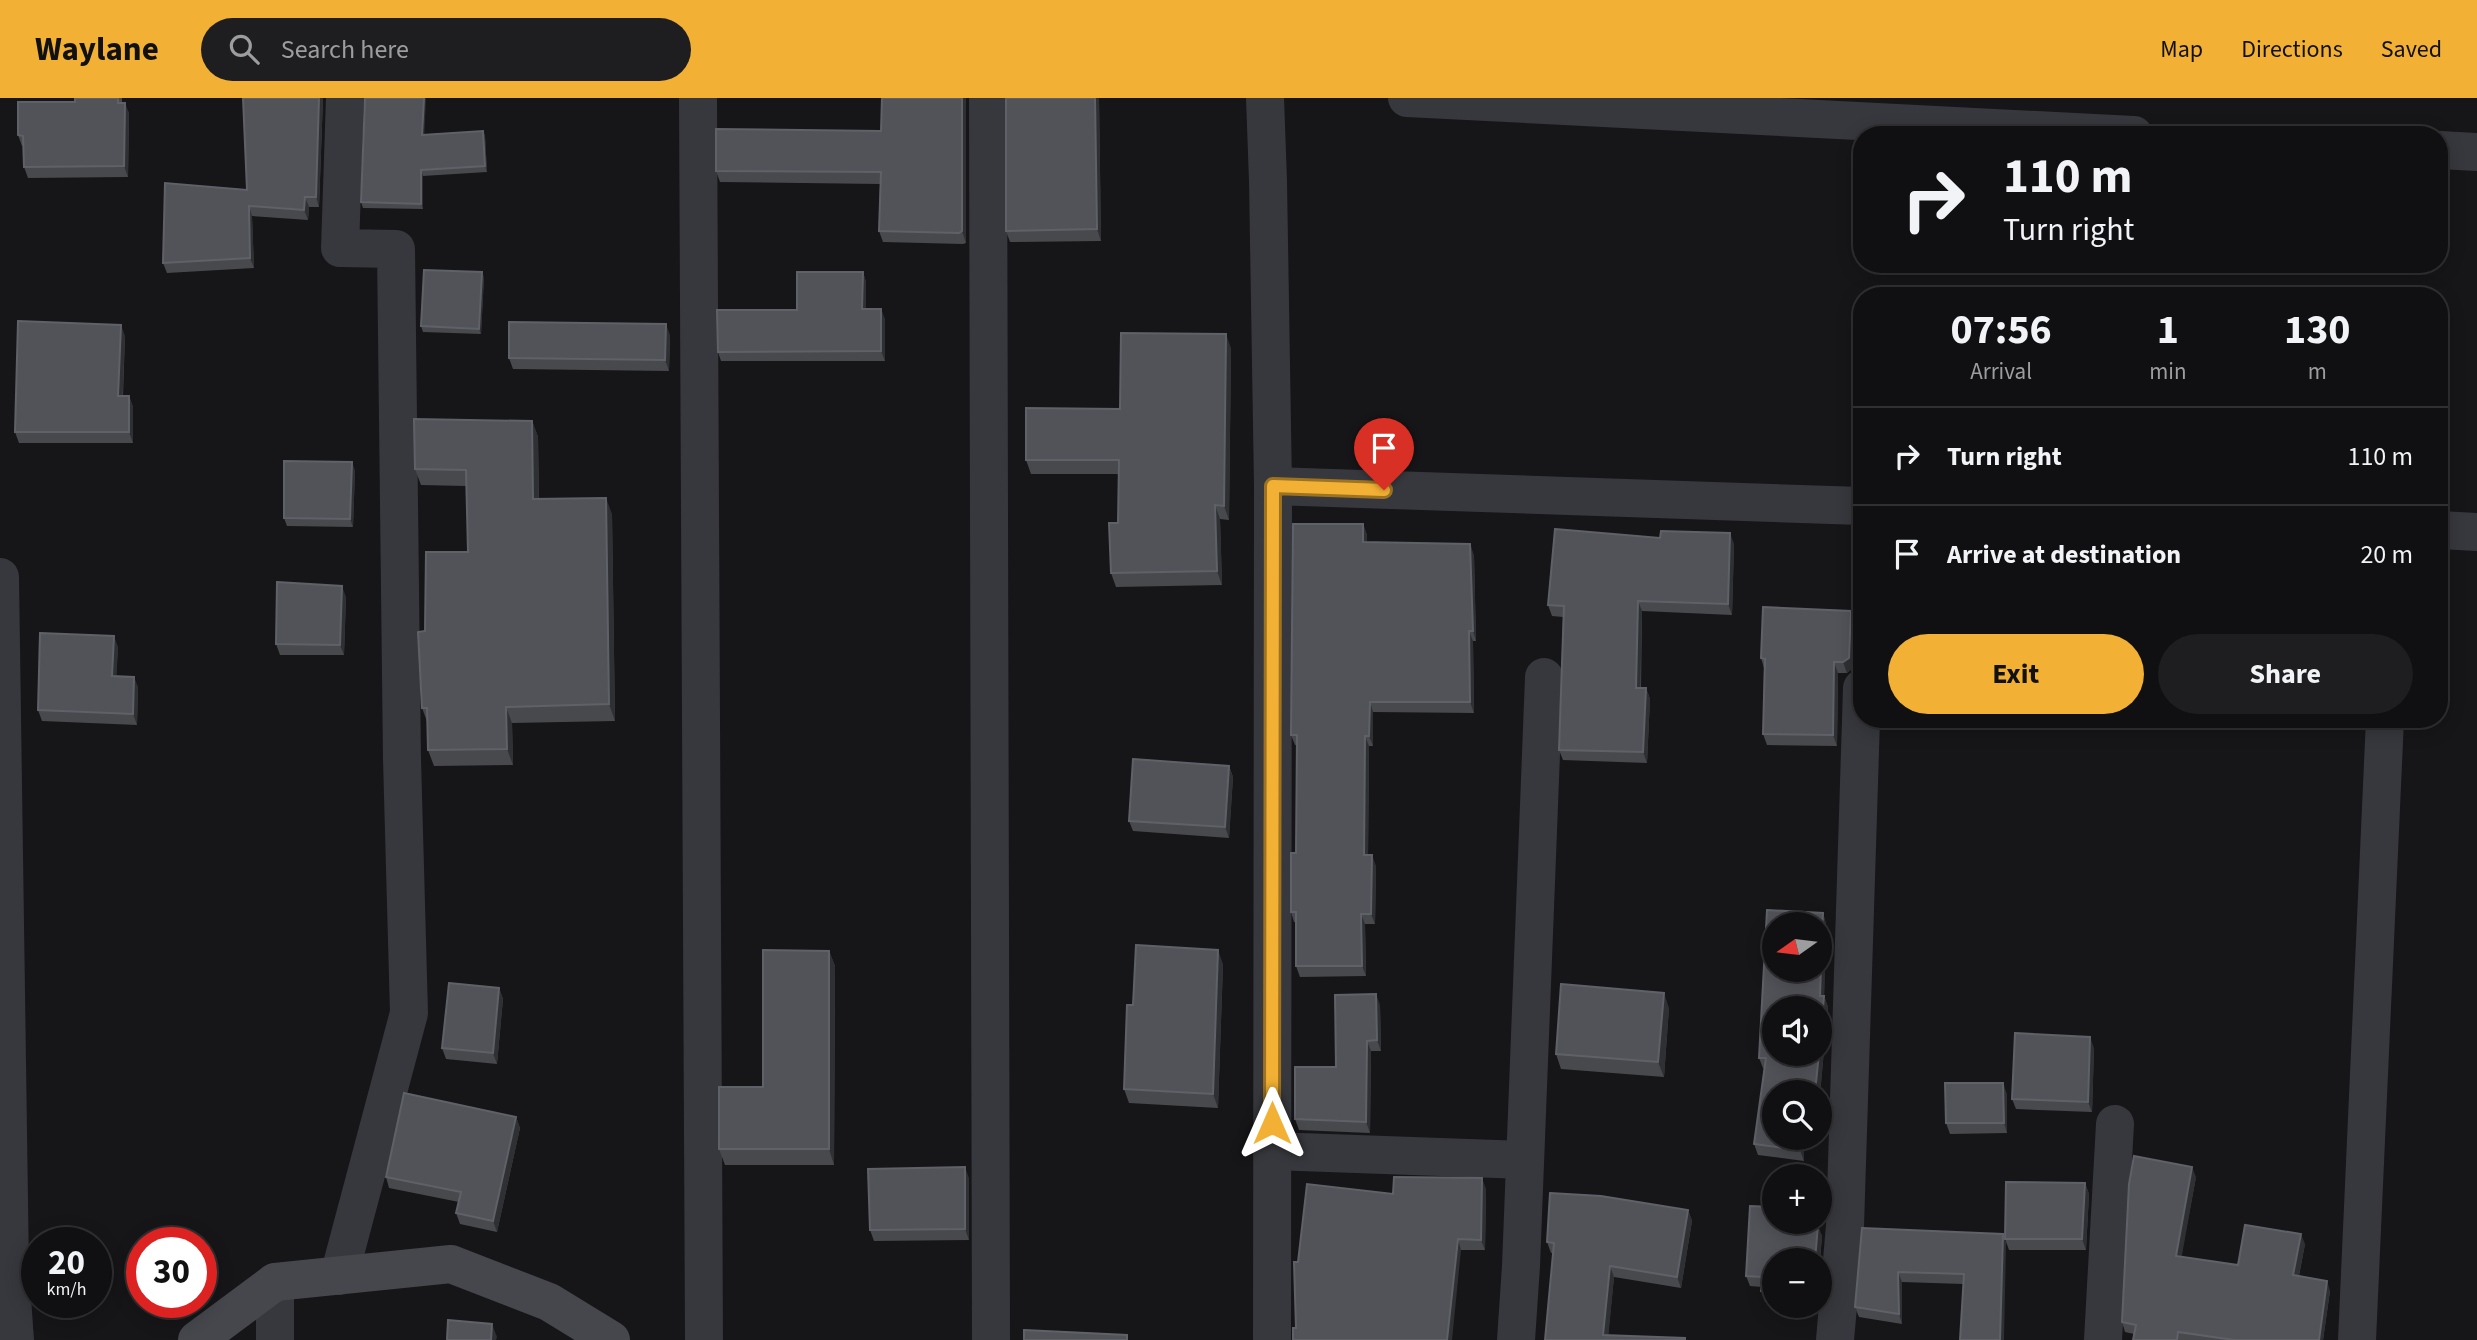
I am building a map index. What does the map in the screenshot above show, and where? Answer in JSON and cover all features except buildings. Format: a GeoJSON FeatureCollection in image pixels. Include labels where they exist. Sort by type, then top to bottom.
{"type":"FeatureCollection","features":[{"type":"Feature","properties":{"kind":"main road"},"geometry":{"type":"LineString","coordinates":[[197,1340],[275,1282],[451,1264],[549,1302],[608,1339]]}},
{"type":"Feature","properties":{"kind":"street"},"geometry":{"type":"LineString","coordinates":[[339,1276],[409,1013],[402,759],[396,249],[340,248],[345,98]]}},
{"type":"Feature","properties":{"kind":"street"},"geometry":{"type":"LineString","coordinates":[[698,98],[704,1340]]}},
{"type":"Feature","properties":{"kind":"street"},"geometry":{"type":"LineString","coordinates":[[988,98],[991,1340]]}},
{"type":"Feature","properties":{"kind":"street"},"geometry":{"type":"LineString","coordinates":[[1265,98],[1273,486],[1272,1340]]}},
{"type":"Feature","properties":{"kind":"street"},"geometry":{"type":"LineString","coordinates":[[1407,98],[1957,126]]}},
{"type":"Feature","properties":{"kind":"street"},"geometry":{"type":"LineString","coordinates":[[2448,150],[2477,152]]}},
{"type":"Feature","properties":{"kind":"street"},"geometry":{"type":"LineString","coordinates":[[1273,486],[1853,506]]}},
{"type":"Feature","properties":{"kind":"street"},"geometry":{"type":"LineString","coordinates":[[2448,530],[2477,532]]}},
{"type":"Feature","properties":{"kind":"street"},"geometry":{"type":"LineString","coordinates":[[0,577],[10,1270],[15,1340]]}},
{"type":"Feature","properties":{"kind":"street"},"geometry":{"type":"LineString","coordinates":[[1516,1340],[1544,677]]}},
{"type":"Feature","properties":{"kind":"street"},"geometry":{"type":"LineString","coordinates":[[1835,1340],[1845,1226],[1861,728]]}},
{"type":"Feature","properties":{"kind":"street"},"geometry":{"type":"LineString","coordinates":[[2357,1340],[2385,728]]}},
{"type":"Feature","properties":{"kind":"street"},"geometry":{"type":"LineString","coordinates":[[2104,1340],[2115,1124]]}},
{"type":"Feature","properties":{"kind":"street"},"geometry":{"type":"LineString","coordinates":[[1272,1151],[1525,1160]]}},
{"type":"Feature","properties":{"kind":"street"},"geometry":{"type":"LineString","coordinates":[[275,1282],[275,1340]]}},
{"type":"Feature","properties":{"kind":"route"},"geometry":{"type":"LineString","coordinates":[[1272,1123],[1273,486],[1384,490]]}}]}
